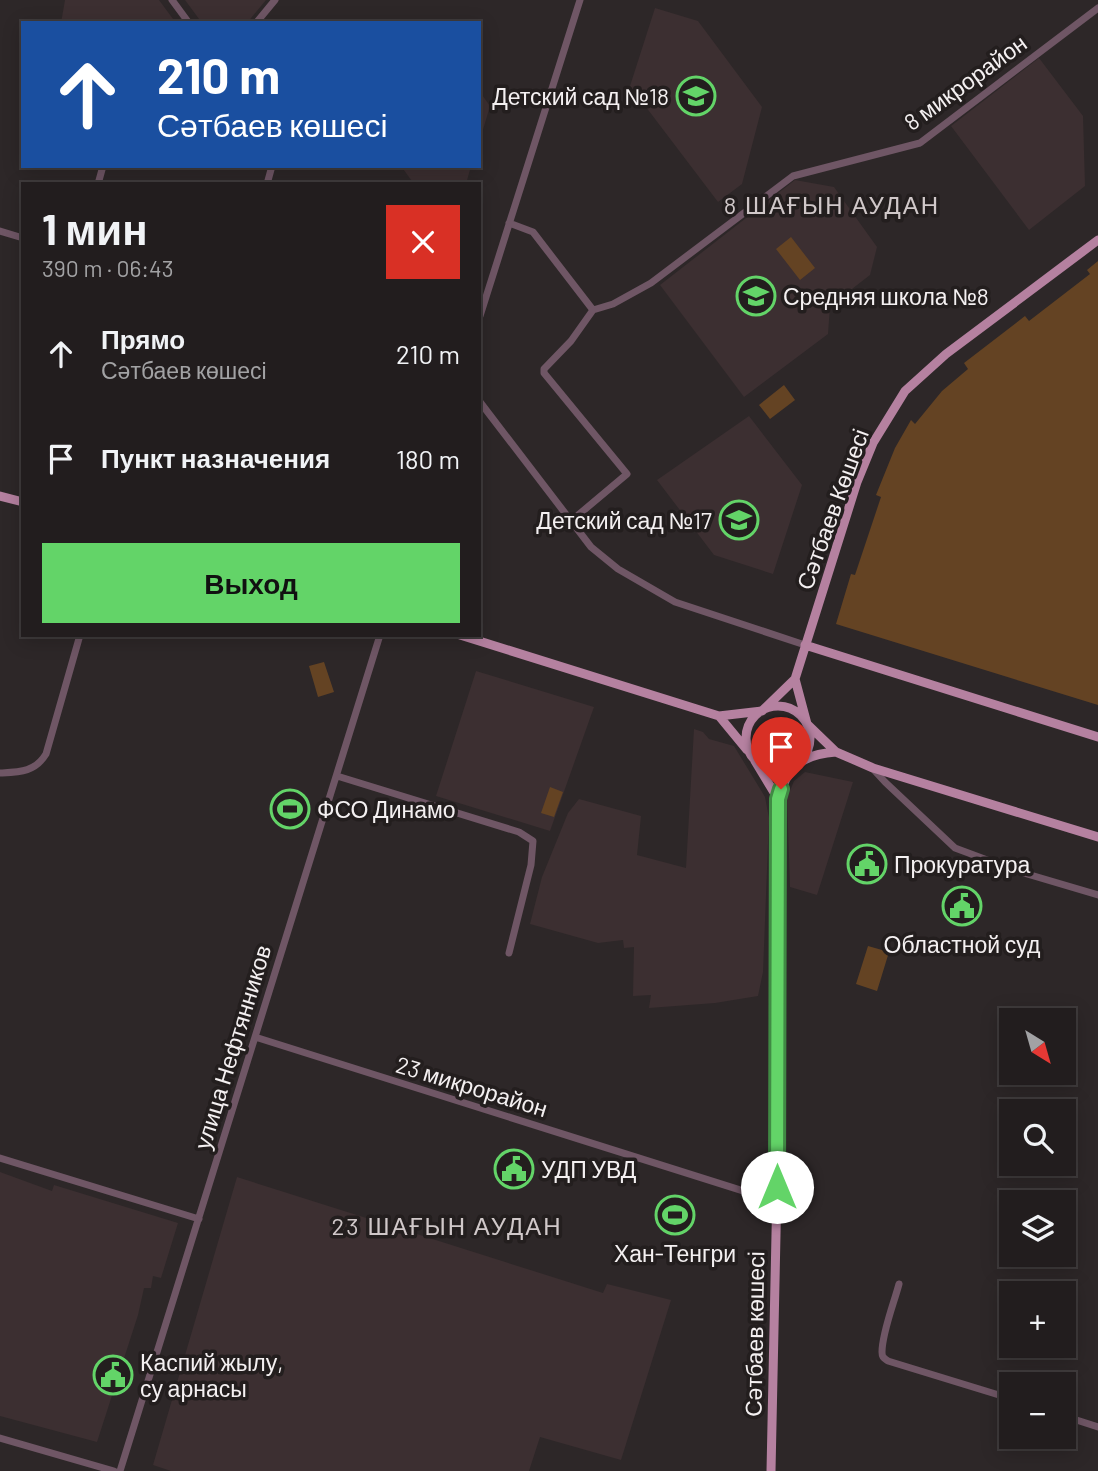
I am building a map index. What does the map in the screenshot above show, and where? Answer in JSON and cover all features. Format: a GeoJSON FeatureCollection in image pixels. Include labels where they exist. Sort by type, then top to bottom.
{"type":"FeatureCollection","features":[{"type":"Feature","properties":{"kind":"main road","name":"Сәтбаев Көшесі"},"geometry":{"type":"LineString","coordinates":[[762,711],[795,679],[842,525],[868,456],[890,412],[905,391],[946,355],[1098,240]]}},
{"type":"Feature","properties":{"kind":"main road"},"geometry":{"type":"LineString","coordinates":[[0,496],[21,501]]}},
{"type":"Feature","properties":{"kind":"main road"},"geometry":{"type":"LineString","coordinates":[[466,637],[719,716],[782,706],[801,715],[836,752],[873,768],[1098,837]]}},
{"type":"Feature","properties":{"kind":"main road"},"geometry":{"type":"LineString","coordinates":[[806,645],[1098,737]]}},
{"type":"Feature","properties":{"kind":"main road"},"geometry":{"type":"LineString","coordinates":[[778,799],[794,765],[807,751],[810,743],[795,679]]}},
{"type":"Feature","properties":{"kind":"main road"},"geometry":{"type":"LineString","coordinates":[[762,711],[748,727],[746,737],[753,757],[768,768],[786,769],[814,754],[836,752]]}},
{"type":"Feature","properties":{"kind":"main road"},"geometry":{"type":"LineString","coordinates":[[719,716],[753,757],[778,799]]}},
{"type":"Feature","properties":{"kind":"main road","name":"Сәтбаев көшесі"},"geometry":{"type":"LineString","coordinates":[[771,1471],[778,799]]}},
{"type":"Feature","properties":{"kind":"street"},"geometry":{"type":"LineString","coordinates":[[172,0],[188,21]]}},
{"type":"Feature","properties":{"kind":"street"},"geometry":{"type":"LineString","coordinates":[[258,21],[275,0]]}},
{"type":"Feature","properties":{"kind":"street"},"geometry":{"type":"LineString","coordinates":[[481,313],[580,0]]}},
{"type":"Feature","properties":{"kind":"street","name":"8 микрорайон"},"geometry":{"type":"LineString","coordinates":[[593,310],[613,304],[651,283],[793,176],[920,143],[1098,9]]}},
{"type":"Feature","properties":{"kind":"street"},"geometry":{"type":"LineString","coordinates":[[509,223],[533,232],[593,310],[571,341],[544,369],[544,373],[627,474],[571,521]]}},
{"type":"Feature","properties":{"kind":"street"},"geometry":{"type":"LineString","coordinates":[[0,231],[21,237]]}},
{"type":"Feature","properties":{"kind":"street"},"geometry":{"type":"LineString","coordinates":[[481,403],[591,547],[618,569],[675,602],[806,645]]}},
{"type":"Feature","properties":{"kind":"street"},"geometry":{"type":"LineString","coordinates":[[0,774],[24,772],[33,768],[46,754],[79,637]]}},
{"type":"Feature","properties":{"kind":"street","name":"улица Нефтянников"},"geometry":{"type":"LineString","coordinates":[[120,1471],[379,637]]}},
{"type":"Feature","properties":{"kind":"street"},"geometry":{"type":"LineString","coordinates":[[873,768],[884,782],[955,848],[1017,871],[1098,895]]}},
{"type":"Feature","properties":{"kind":"street"},"geometry":{"type":"LineString","coordinates":[[337,776],[519,832],[533,841],[531,865],[509,953]]}},
{"type":"Feature","properties":{"kind":"street","name":"23 микрорайон"},"geometry":{"type":"LineString","coordinates":[[255,1037],[677,1171],[775,1199]]}},
{"type":"Feature","properties":{"kind":"street"},"geometry":{"type":"LineString","coordinates":[[0,1158],[199,1219]]}},
{"type":"Feature","properties":{"kind":"street"},"geometry":{"type":"LineString","coordinates":[[900,1284],[885,1338],[882,1354],[884,1358],[888,1362],[999,1395]]}},
{"type":"Feature","properties":{"kind":"street"},"geometry":{"type":"LineString","coordinates":[[1076,1420],[1098,1427]]}},
{"type":"Feature","properties":{"kind":"street"},"geometry":{"type":"LineString","coordinates":[[0,1438],[114,1471]]}},
{"type":"Feature","properties":{"kind":"shaded area"},"geometry":{"type":"Polygon","coordinates":[[[65,0],[159,0],[175,21],[61,21],[65,0]]]}},
{"type":"Feature","properties":{"kind":"shaded area"},"geometry":{"type":"Polygon","coordinates":[[[185,0],[266,0],[249,21],[201,21],[185,0]]]}},
{"type":"Feature","properties":{"kind":"shaded area","name":"Детский сад №18"},"geometry":{"type":"Polygon","coordinates":[[[655,8],[698,21],[762,107],[742,184],[718,202],[630,86],[655,8]]]}},
{"type":"Feature","properties":{"kind":"shaded area"},"geometry":{"type":"Polygon","coordinates":[[[1039,58],[1083,116],[1085,186],[1029,230],[951,126],[1039,58]]]}},
{"type":"Feature","properties":{"kind":"shaded area"},"geometry":{"type":"Polygon","coordinates":[[[481,93],[490,106],[481,137],[481,93]]]}},
{"type":"Feature","properties":{"kind":"shaded area"},"geometry":{"type":"Polygon","coordinates":[[[402,168],[470,168],[467,182],[413,182],[402,168]]]}},
{"type":"Feature","properties":{"kind":"shaded area","name":"Средняя школа №8"},"geometry":{"type":"Polygon","coordinates":[[[795,180],[834,187],[877,247],[870,275],[830,306],[828,334],[744,397],[660,285],[795,180]]]}},
{"type":"Feature","properties":{"kind":"shaded area"},"geometry":{"type":"Polygon","coordinates":[[[791,237],[815,268],[800,280],[776,249],[791,237]]]}},
{"type":"Feature","properties":{"kind":"shaded area"},"geometry":{"type":"Polygon","coordinates":[[[1098,261],[1098,705],[836,624],[851,574],[855,575],[881,497],[876,495],[895,448],[911,420],[915,424],[942,391],[968,369],[964,363],[1025,316],[1029,321],[1090,274],[1087,270],[1098,261]]]}},
{"type":"Feature","properties":{"kind":"shaded area"},"geometry":{"type":"Polygon","coordinates":[[[784,385],[795,400],[770,419],[759,405],[784,385]]]}},
{"type":"Feature","properties":{"kind":"shaded area","name":"Детский сад №17"},"geometry":{"type":"Polygon","coordinates":[[[749,416],[802,485],[773,574],[714,555],[657,480],[749,416]]]}},
{"type":"Feature","properties":{"kind":"shaded area"},"geometry":{"type":"Polygon","coordinates":[[[324,662],[334,692],[318,697],[309,666],[324,662]]]}},
{"type":"Feature","properties":{"kind":"shaded area"},"geometry":{"type":"Polygon","coordinates":[[[476,671],[594,707],[550,831],[436,796],[476,671]]]}},
{"type":"Feature","properties":{"kind":"shaded area"},"geometry":{"type":"Polygon","coordinates":[[[694,729],[703,732],[709,739],[734,746],[765,797],[769,818],[763,972],[758,996],[715,1003],[649,1008],[651,995],[633,996],[634,947],[624,948],[623,940],[598,943],[530,924],[542,877],[568,813],[579,799],[641,816],[637,855],[686,868],[694,729]]]}},
{"type":"Feature","properties":{"kind":"shaded area"},"geometry":{"type":"Polygon","coordinates":[[[805,772],[853,782],[817,895],[790,887],[787,798],[794,781],[805,772]]]}},
{"type":"Feature","properties":{"kind":"shaded area"},"geometry":{"type":"Polygon","coordinates":[[[550,787],[563,792],[554,817],[541,813],[550,787]]]}},
{"type":"Feature","properties":{"kind":"shaded area"},"geometry":{"type":"Polygon","coordinates":[[[868,946],[889,952],[877,991],[856,984],[868,946]]]}},
{"type":"Feature","properties":{"kind":"shaded area"},"geometry":{"type":"Polygon","coordinates":[[[0,1172],[52,1191],[54,1185],[178,1223],[161,1278],[153,1276],[151,1288],[144,1288],[138,1315],[97,1442],[0,1416],[0,1172]]]}},
{"type":"Feature","properties":{"kind":"shaded area"},"geometry":{"type":"Polygon","coordinates":[[[237,1177],[603,1293],[607,1284],[671,1300],[621,1460],[540,1437],[529,1471],[171,1471],[153,1465],[237,1177]]]}},
{"type":"Feature","properties":{"kind":"place","name":"Детский сад №18"},"geometry":{"type":"Point","coordinates":[696,96]}},
{"type":"Feature","properties":{"kind":"place","name":"Средняя школа №8"},"geometry":{"type":"Point","coordinates":[756,296]}},
{"type":"Feature","properties":{"kind":"place","name":"Детский сад №17"},"geometry":{"type":"Point","coordinates":[739,520]}},
{"type":"Feature","properties":{"kind":"place","name":"ФСО Динамо"},"geometry":{"type":"Point","coordinates":[290,809]}},
{"type":"Feature","properties":{"kind":"place","name":"Прокуратура"},"geometry":{"type":"Point","coordinates":[867,864]}},
{"type":"Feature","properties":{"kind":"place","name":"Областной суд"},"geometry":{"type":"Point","coordinates":[962,906]}},
{"type":"Feature","properties":{"kind":"place","name":"УДП УВД"},"geometry":{"type":"Point","coordinates":[514,1169]}},
{"type":"Feature","properties":{"kind":"place","name":"Хан-Тенгри"},"geometry":{"type":"Point","coordinates":[675,1215]}},
{"type":"Feature","properties":{"kind":"place","name":"Каспий жылу, су арнасы"},"geometry":{"type":"Point","coordinates":[113,1375]}},
{"type":"Feature","properties":{"kind":"district","name":"8 ШАҒЫН АУДАН"},"geometry":{"type":"Point","coordinates":[832,204]}},
{"type":"Feature","properties":{"kind":"district","name":"23 ШАҒЫН АУДАН"},"geometry":{"type":"Point","coordinates":[447,1225]}},
{"type":"Feature","properties":{"kind":"route"},"geometry":{"type":"LineString","coordinates":[[777,1187],[776,878],[778,799],[781,789]]}}]}
